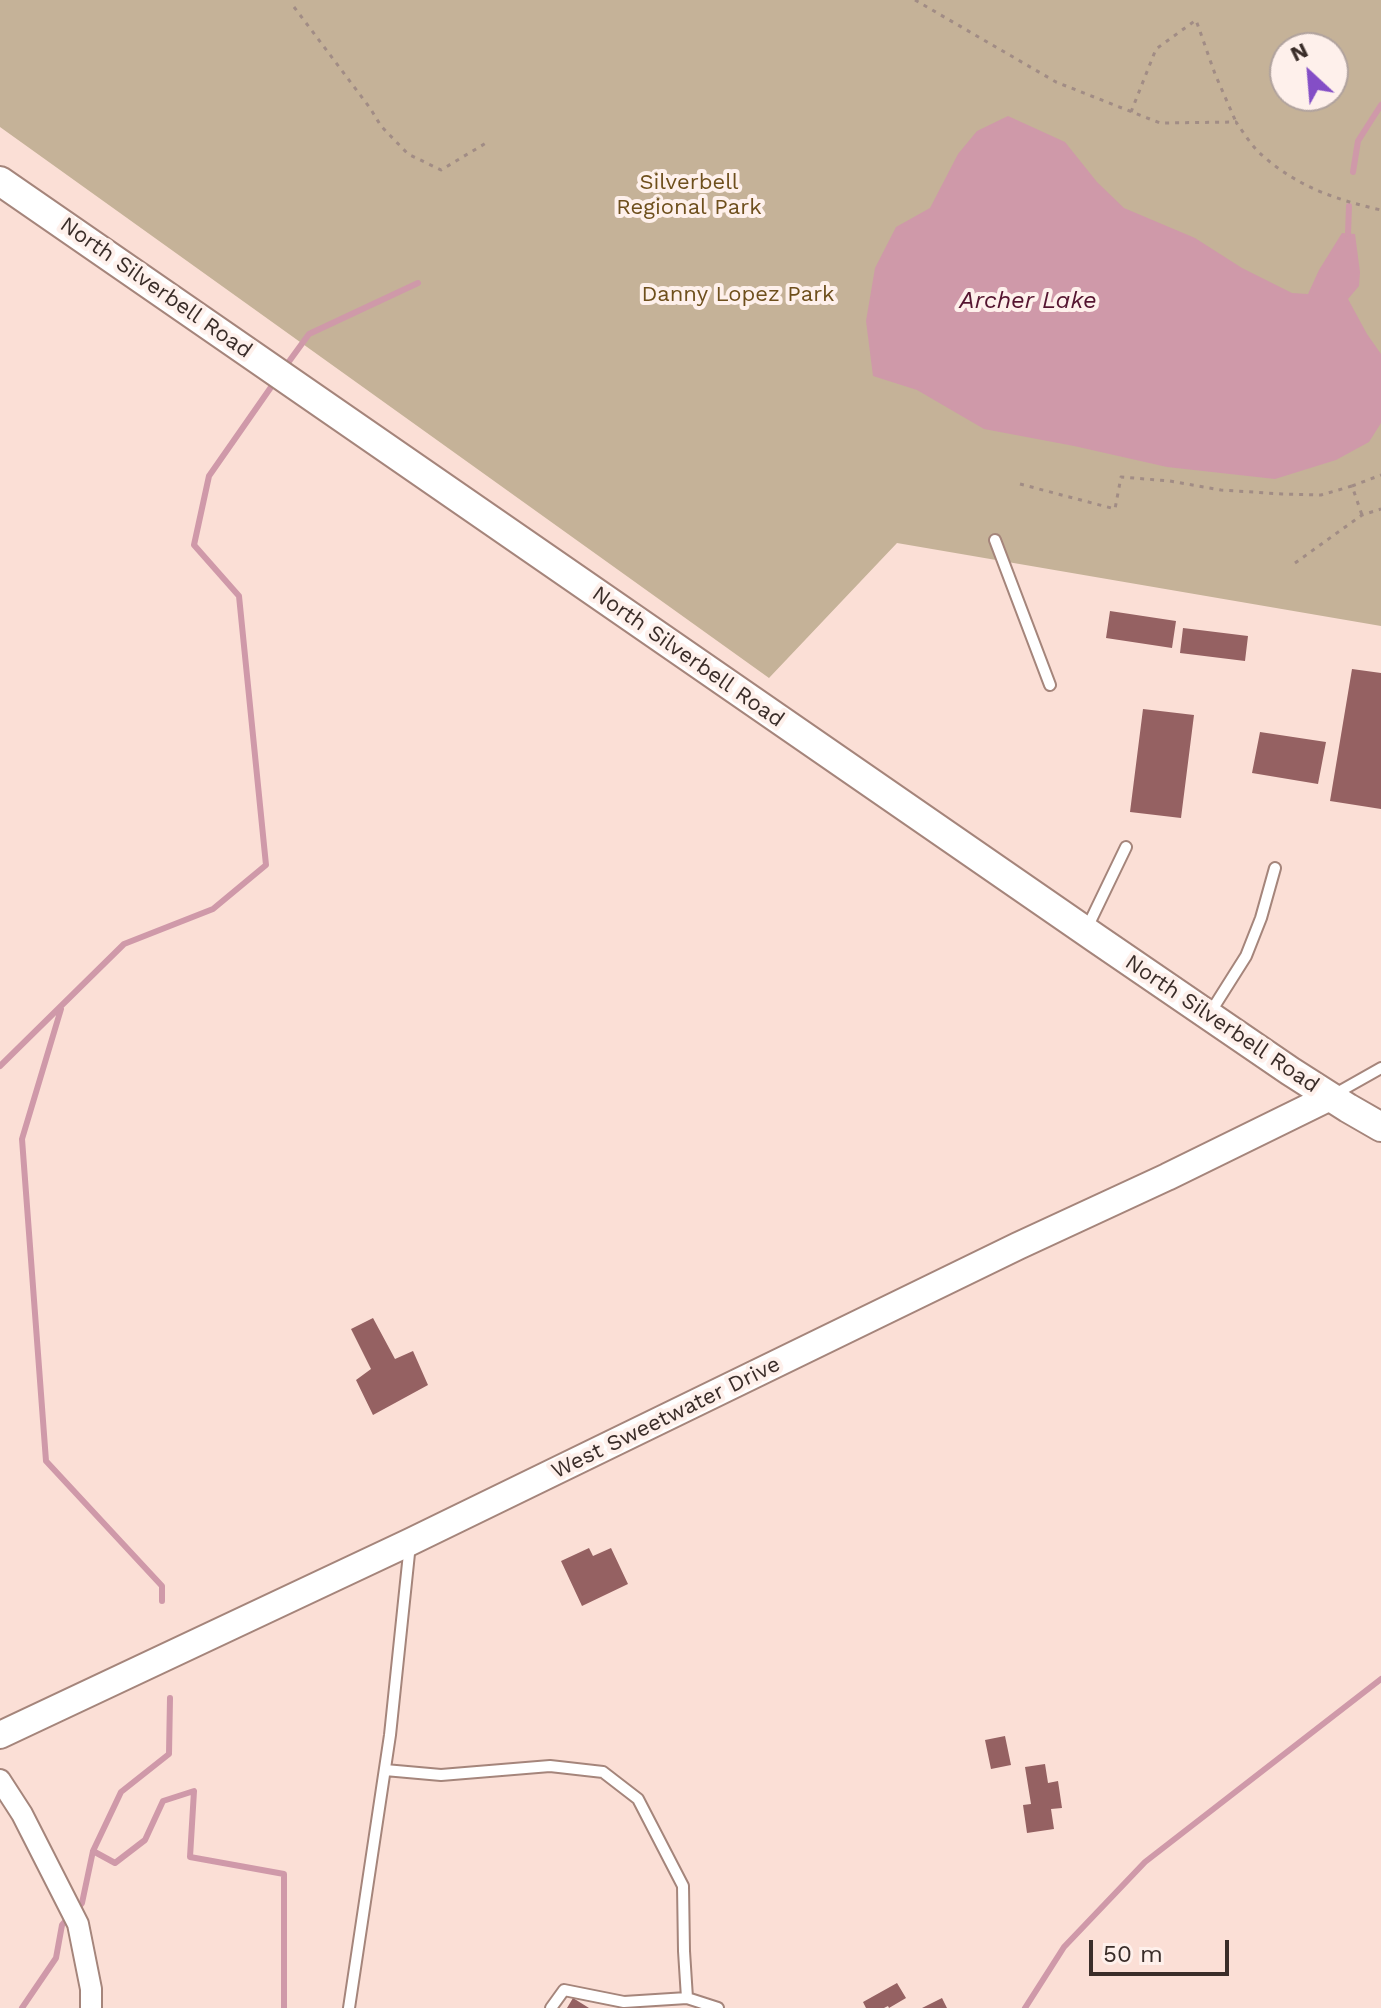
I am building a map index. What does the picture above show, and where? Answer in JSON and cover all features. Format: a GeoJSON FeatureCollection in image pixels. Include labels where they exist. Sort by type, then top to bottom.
{"type":"FeatureCollection","features":[{"type":"Feature","properties":{"kind":"main road","name":"North Silverbell Road"},"geometry":{"type":"LineString","coordinates":[[0,181],[1085,931],[1330,1097],[1381,1127]]}},
{"type":"Feature","properties":{"kind":"street","name":"West Sweetwater Drive"},"geometry":{"type":"LineString","coordinates":[[0,1735],[410,1542],[1330,1097]]}},
{"type":"Feature","properties":{"kind":"street"},"geometry":{"type":"LineString","coordinates":[[0,1780],[22,1814],[78,1924],[91,1989],[91,2008]]}},
{"type":"Feature","properties":{"kind":"lane"},"geometry":{"type":"LineString","coordinates":[[995,540],[1050,685]]}},
{"type":"Feature","properties":{"kind":"lane"},"geometry":{"type":"LineString","coordinates":[[1085,931],[1126,847]]}},
{"type":"Feature","properties":{"kind":"lane"},"geometry":{"type":"LineString","coordinates":[[1209,1015],[1246,956],[1275,868]]}},
{"type":"Feature","properties":{"kind":"lane"},"geometry":{"type":"LineString","coordinates":[[1330,1097],[1381,1068]]}},
{"type":"Feature","properties":{"kind":"lane"},"geometry":{"type":"LineString","coordinates":[[349,2008],[385,1770],[410,1542]]}},
{"type":"Feature","properties":{"kind":"lane"},"geometry":{"type":"LineString","coordinates":[[385,1770],[441,1775],[550,1766],[603,1772],[627,1790],[638,1799],[683,1886],[687,1998]]}},
{"type":"Feature","properties":{"kind":"lane"},"geometry":{"type":"LineString","coordinates":[[551,2008],[564,1990],[624,2002],[687,1998],[718,2008]]}},
{"type":"Feature","properties":{"kind":"path"},"geometry":{"type":"LineString","coordinates":[[915,0],[1056,82],[1131,112],[1160,123],[1236,122]]}},
{"type":"Feature","properties":{"kind":"path"},"geometry":{"type":"LineString","coordinates":[[294,7],[381,126],[408,154],[441,170],[486,143]]}},
{"type":"Feature","properties":{"kind":"path"},"geometry":{"type":"LineString","coordinates":[[1131,112],[1156,49],[1196,20],[1236,122],[1261,155],[1313,189],[1340,200],[1381,210]]}},
{"type":"Feature","properties":{"kind":"path"},"geometry":{"type":"LineString","coordinates":[[1020,484],[1115,509],[1121,477],[1221,490],[1321,495],[1381,475]]}},
{"type":"Feature","properties":{"kind":"path"},"geometry":{"type":"LineString","coordinates":[[1352,486],[1362,515]]}},
{"type":"Feature","properties":{"kind":"path"},"geometry":{"type":"LineString","coordinates":[[1295,563],[1362,515],[1381,509]]}},
{"type":"Feature","properties":{"kind":"green space","name":"Danny Lopez Park"},"geometry":{"type":"Polygon","coordinates":[[[0,0],[1381,0],[1381,626],[897,543],[769,678],[0,127],[0,0]]]}},
{"type":"Feature","properties":{"kind":"water","name":"Archer Lake"},"geometry":{"type":"Polygon","coordinates":[[[1008,116],[1065,142],[1097,182],[1124,208],[1195,238],[1242,268],[1292,293],[1308,294],[1342,233],[1355,234],[1359,286],[1348,299],[1381,354],[1381,423],[1369,442],[1336,460],[1275,479],[1167,467],[984,429],[917,390],[873,376],[866,321],[875,268],[896,227],[930,208],[958,154],[977,131],[1008,116]]]}},
{"type":"Feature","properties":{"kind":"building"},"geometry":{"type":"Polygon","coordinates":[[[1110,611],[1176,621],[1172,648],[1106,638],[1110,611]]]}},
{"type":"Feature","properties":{"kind":"building"},"geometry":{"type":"Polygon","coordinates":[[[1183,628],[1248,636],[1245,661],[1180,653],[1183,628]]]}},
{"type":"Feature","properties":{"kind":"building"},"geometry":{"type":"Polygon","coordinates":[[[1352,669],[1381,673],[1381,809],[1330,801],[1352,669]]]}},
{"type":"Feature","properties":{"kind":"building"},"geometry":{"type":"Polygon","coordinates":[[[1143,709],[1194,715],[1181,818],[1130,812],[1143,709]]]}},
{"type":"Feature","properties":{"kind":"building"},"geometry":{"type":"Polygon","coordinates":[[[1260,732],[1326,742],[1318,784],[1252,773],[1260,732]]]}},
{"type":"Feature","properties":{"kind":"building"},"geometry":{"type":"Polygon","coordinates":[[[373,1318],[395,1359],[413,1351],[428,1385],[373,1415],[356,1380],[371,1369],[351,1329],[373,1318]]]}},
{"type":"Feature","properties":{"kind":"building"},"geometry":{"type":"Polygon","coordinates":[[[589,1548],[593,1556],[611,1548],[628,1584],[582,1606],[561,1561],[589,1548]]]}},
{"type":"Feature","properties":{"kind":"building"},"geometry":{"type":"Polygon","coordinates":[[[1005,1736],[1011,1765],[991,1769],[985,1740],[1005,1736]]]}},
{"type":"Feature","properties":{"kind":"building"},"geometry":{"type":"Polygon","coordinates":[[[1045,1764],[1048,1783],[1058,1781],[1062,1808],[1051,1809],[1054,1829],[1027,1833],[1023,1805],[1031,1804],[1025,1767],[1045,1764]]]}},
{"type":"Feature","properties":{"kind":"building"},"geometry":{"type":"Polygon","coordinates":[[[897,1983],[906,1998],[889,2008],[866,2008],[863,2002],[897,1983]]]}},
{"type":"Feature","properties":{"kind":"building"},"geometry":{"type":"Polygon","coordinates":[[[573,1998],[589,2008],[567,2008],[573,1998]]]}},
{"type":"Feature","properties":{"kind":"building"},"geometry":{"type":"Polygon","coordinates":[[[942,1998],[947,2008],[922,2008],[942,1998]]]}},
{"type":"Feature","properties":{"kind":"waterway"},"geometry":{"type":"LineString","coordinates":[[1353,172],[1358,141],[1381,105]]}},
{"type":"Feature","properties":{"kind":"waterway"},"geometry":{"type":"LineString","coordinates":[[1348,234],[1349,206]]}},
{"type":"Feature","properties":{"kind":"waterway"},"geometry":{"type":"LineString","coordinates":[[285,367],[309,334],[418,283]]}},
{"type":"Feature","properties":{"kind":"waterway"},"geometry":{"type":"LineString","coordinates":[[0,1066],[124,944],[213,909],[266,865],[239,596],[194,545],[209,476],[276,380]]}},
{"type":"Feature","properties":{"kind":"waterway"},"geometry":{"type":"LineString","coordinates":[[61,1009],[22,1139],[46,1461],[162,1586],[162,1601]]}},
{"type":"Feature","properties":{"kind":"waterway"},"geometry":{"type":"LineString","coordinates":[[1025,2008],[1064,1947],[1145,1862],[1381,1679]]}},
{"type":"Feature","properties":{"kind":"waterway"},"geometry":{"type":"LineString","coordinates":[[170,1698],[169,1754],[121,1792],[93,1851],[115,1863],[145,1840],[163,1801],[194,1791],[190,1857],[284,1874],[284,2008]]}},
{"type":"Feature","properties":{"kind":"waterway"},"geometry":{"type":"LineString","coordinates":[[77,1909],[82,1903],[93,1851]]}},
{"type":"Feature","properties":{"kind":"waterway"},"geometry":{"type":"LineString","coordinates":[[22,2008],[56,1958],[62,1925],[69,1917]]}},
{"type":"Feature","properties":{"kind":"park label","name":"Silverbell Regional Park"},"geometry":{"type":"Point","coordinates":[689,196]}}]}
